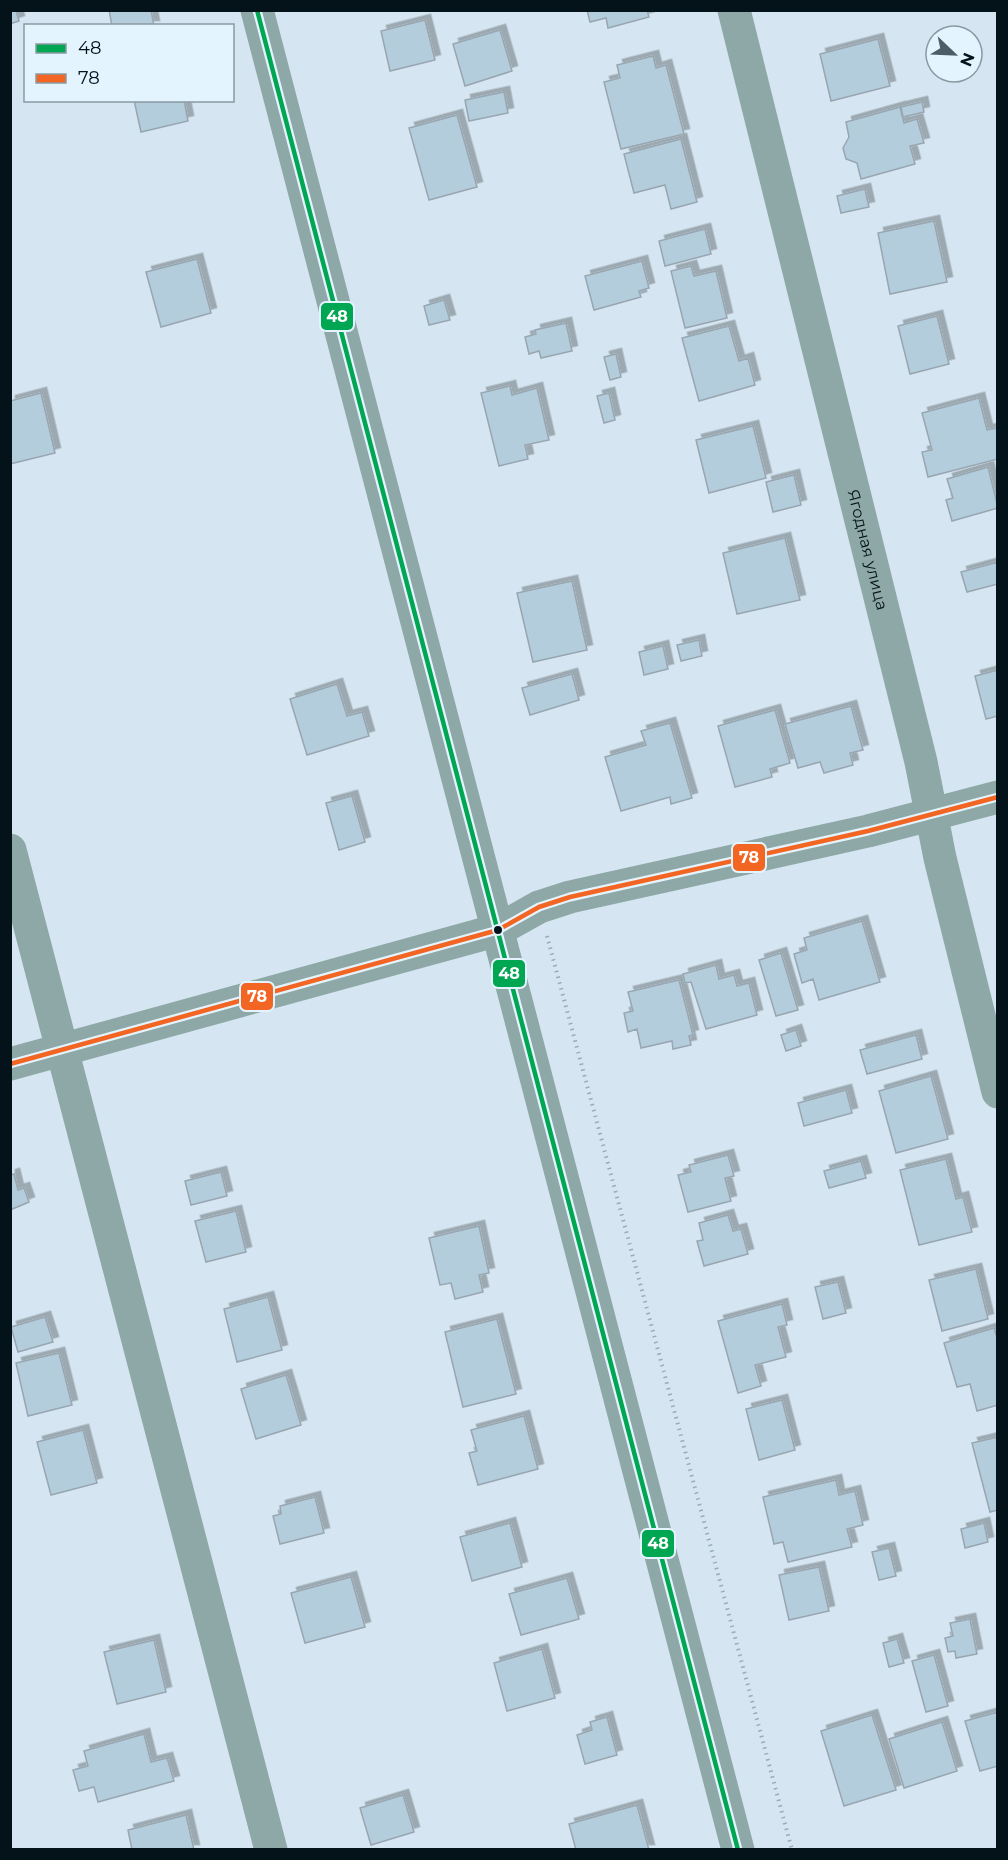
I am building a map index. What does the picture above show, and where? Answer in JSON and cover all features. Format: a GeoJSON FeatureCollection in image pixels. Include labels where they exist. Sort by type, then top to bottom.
{"type":"FeatureCollection","features":[{"type":"Feature","properties":{"kind":"street"},"geometry":{"type":"LineString","coordinates":[[257,10],[738,1850]]}},
{"type":"Feature","properties":{"kind":"street","name":"Ягодная улица"},"geometry":{"type":"LineString","coordinates":[[734,10],[921,762],[940,858],[998,1092]]}},
{"type":"Feature","properties":{"kind":"street"},"geometry":{"type":"LineString","coordinates":[[10,1064],[498,930],[539,907],[570,897],[998,797]]}},
{"type":"Feature","properties":{"kind":"street"},"geometry":{"type":"LineString","coordinates":[[10,850],[271,1850]]}},
{"type":"Feature","properties":{"kind":"path"},"geometry":{"type":"LineString","coordinates":[[539,907],[792,1850]]}},
{"type":"Feature","properties":{"kind":"building"},"geometry":{"type":"Polygon","coordinates":[[[10,10],[16,10],[19,21],[10,24],[10,10]]]}},
{"type":"Feature","properties":{"kind":"building"},"geometry":{"type":"Polygon","coordinates":[[[109,10],[151,10],[154,24],[112,24],[109,10]]]}},
{"type":"Feature","properties":{"kind":"building"},"geometry":{"type":"Polygon","coordinates":[[[587,10],[647,10],[649,17],[608,28],[606,18],[590,22],[587,10]]]}},
{"type":"Feature","properties":{"kind":"building"},"geometry":{"type":"Polygon","coordinates":[[[425,20],[435,60],[390,71],[381,31],[425,20]]]}},
{"type":"Feature","properties":{"kind":"building"},"geometry":{"type":"Polygon","coordinates":[[[500,30],[512,71],[465,86],[453,44],[500,30]]]}},
{"type":"Feature","properties":{"kind":"building"},"geometry":{"type":"Polygon","coordinates":[[[878,39],[890,86],[831,101],[820,54],[878,39]]]}},
{"type":"Feature","properties":{"kind":"building"},"geometry":{"type":"Polygon","coordinates":[[[653,56],[656,68],[666,65],[684,134],[621,149],[604,82],[620,78],[617,65],[653,56]]]}},
{"type":"Feature","properties":{"kind":"building"},"geometry":{"type":"Polygon","coordinates":[[[504,92],[508,113],[469,121],[465,100],[504,92]]]}},
{"type":"Feature","properties":{"kind":"building"},"geometry":{"type":"Polygon","coordinates":[[[134,102],[184,102],[188,121],[141,132],[134,102]]]}},
{"type":"Feature","properties":{"kind":"building"},"geometry":{"type":"Polygon","coordinates":[[[922,102],[924,112],[903,117],[901,107],[922,102]]]}},
{"type":"Feature","properties":{"kind":"building"},"geometry":{"type":"Polygon","coordinates":[[[900,107],[904,123],[917,119],[924,143],[910,146],[915,164],[861,179],[857,163],[846,159],[843,148],[849,137],[846,122],[900,107]]]}},
{"type":"Feature","properties":{"kind":"building"},"geometry":{"type":"Polygon","coordinates":[[[457,115],[477,187],[429,200],[409,128],[457,115]]]}},
{"type":"Feature","properties":{"kind":"building"},"geometry":{"type":"Polygon","coordinates":[[[681,139],[697,202],[671,209],[665,185],[634,193],[624,154],[681,139]]]}},
{"type":"Feature","properties":{"kind":"building"},"geometry":{"type":"Polygon","coordinates":[[[865,189],[869,207],[841,213],[837,196],[865,189]]]}},
{"type":"Feature","properties":{"kind":"building"},"geometry":{"type":"Polygon","coordinates":[[[934,221],[947,282],[890,294],[878,233],[934,221]]]}},
{"type":"Feature","properties":{"kind":"building"},"geometry":{"type":"Polygon","coordinates":[[[705,229],[711,254],[665,266],[659,241],[705,229]]]}},
{"type":"Feature","properties":{"kind":"building"},"geometry":{"type":"Polygon","coordinates":[[[197,259],[211,313],[161,327],[146,272],[197,259]]]}},
{"type":"Feature","properties":{"kind":"building"},"geometry":{"type":"Polygon","coordinates":[[[642,261],[649,288],[639,291],[641,297],[594,310],[585,276],[642,261]]]}},
{"type":"Feature","properties":{"kind":"building"},"geometry":{"type":"Polygon","coordinates":[[[691,266],[694,276],[716,271],[727,318],[685,328],[671,271],[691,266]]]}},
{"type":"Feature","properties":{"kind":"building"},"geometry":{"type":"Polygon","coordinates":[[[444,300],[450,320],[429,325],[424,306],[444,300]]]}},
{"type":"Feature","properties":{"kind":"building"},"geometry":{"type":"Polygon","coordinates":[[[937,316],[949,364],[910,374],[898,326],[937,316]]]}},
{"type":"Feature","properties":{"kind":"building"},"geometry":{"type":"Polygon","coordinates":[[[566,323],[572,351],[541,358],[539,351],[529,354],[525,337],[536,334],[535,330],[566,323]]]}},
{"type":"Feature","properties":{"kind":"building"},"geometry":{"type":"Polygon","coordinates":[[[729,326],[739,361],[748,358],[755,385],[699,401],[682,338],[729,326]]]}},
{"type":"Feature","properties":{"kind":"building"},"geometry":{"type":"Polygon","coordinates":[[[616,354],[621,377],[610,380],[604,357],[616,354]]]}},
{"type":"Feature","properties":{"kind":"building"},"geometry":{"type":"Polygon","coordinates":[[[510,386],[512,395],[537,388],[549,440],[525,445],[528,459],[499,466],[481,393],[510,386]]]}},
{"type":"Feature","properties":{"kind":"building"},"geometry":{"type":"Polygon","coordinates":[[[41,393],[55,453],[10,464],[10,401],[41,393]]]}},
{"type":"Feature","properties":{"kind":"building"},"geometry":{"type":"Polygon","coordinates":[[[609,393],[615,420],[604,423],[597,396],[609,393]]]}},
{"type":"Feature","properties":{"kind":"building"},"geometry":{"type":"Polygon","coordinates":[[[979,398],[987,430],[998,428],[998,459],[928,477],[922,452],[932,450],[922,413],[979,398]]]}},
{"type":"Feature","properties":{"kind":"building"},"geometry":{"type":"Polygon","coordinates":[[[753,426],[766,478],[709,493],[696,440],[753,426]]]}},
{"type":"Feature","properties":{"kind":"building"},"geometry":{"type":"Polygon","coordinates":[[[988,467],[998,508],[952,521],[946,500],[953,498],[947,479],[988,467]]]}},
{"type":"Feature","properties":{"kind":"building"},"geometry":{"type":"Polygon","coordinates":[[[794,475],[801,505],[773,512],[766,482],[794,475]]]}},
{"type":"Feature","properties":{"kind":"building"},"geometry":{"type":"Polygon","coordinates":[[[785,538],[800,600],[737,614],[723,553],[785,538]]]}},
{"type":"Feature","properties":{"kind":"building"},"geometry":{"type":"Polygon","coordinates":[[[998,562],[998,584],[967,592],[961,572],[998,562]]]}},
{"type":"Feature","properties":{"kind":"building"},"geometry":{"type":"Polygon","coordinates":[[[572,581],[587,650],[533,662],[517,593],[572,581]]]}},
{"type":"Feature","properties":{"kind":"building"},"geometry":{"type":"Polygon","coordinates":[[[699,640],[702,656],[681,661],[677,645],[699,640]]]}},
{"type":"Feature","properties":{"kind":"building"},"geometry":{"type":"Polygon","coordinates":[[[663,646],[668,669],[644,675],[639,652],[663,646]]]}},
{"type":"Feature","properties":{"kind":"building"},"geometry":{"type":"Polygon","coordinates":[[[998,670],[998,716],[986,719],[975,676],[998,670]]]}},
{"type":"Feature","properties":{"kind":"building"},"geometry":{"type":"Polygon","coordinates":[[[572,674],[579,700],[530,715],[522,688],[572,674]]]}},
{"type":"Feature","properties":{"kind":"building"},"geometry":{"type":"Polygon","coordinates":[[[337,684],[347,716],[362,712],[369,736],[307,755],[290,699],[337,684]]]}},
{"type":"Feature","properties":{"kind":"building"},"geometry":{"type":"Polygon","coordinates":[[[851,706],[863,750],[850,753],[853,765],[824,773],[820,762],[798,768],[785,724],[851,706]]]}},
{"type":"Feature","properties":{"kind":"building"},"geometry":{"type":"Polygon","coordinates":[[[775,710],[790,763],[770,769],[772,777],[735,787],[718,726],[775,710]]]}},
{"type":"Feature","properties":{"kind":"building"},"geometry":{"type":"Polygon","coordinates":[[[670,723],[692,798],[671,804],[670,797],[621,811],[605,757],[646,745],[641,731],[670,723]]]}},
{"type":"Feature","properties":{"kind":"building"},"geometry":{"type":"Polygon","coordinates":[[[352,796],[365,842],[339,850],[326,803],[352,796]]]}},
{"type":"Feature","properties":{"kind":"building"},"geometry":{"type":"Polygon","coordinates":[[[862,921],[880,982],[819,1000],[813,979],[802,983],[794,954],[807,950],[804,938],[862,921]]]}},
{"type":"Feature","properties":{"kind":"building"},"geometry":{"type":"Polygon","coordinates":[[[781,953],[798,1010],[776,1016],[759,960],[781,953]]]}},
{"type":"Feature","properties":{"kind":"building"},"geometry":{"type":"Polygon","coordinates":[[[716,965],[719,979],[734,975],[737,986],[749,983],[757,1015],[706,1029],[691,982],[685,983],[683,974],[716,965]]]}},
{"type":"Feature","properties":{"kind":"building"},"geometry":{"type":"Polygon","coordinates":[[[679,980],[693,1035],[689,1036],[691,1045],[673,1049],[672,1041],[641,1048],[637,1029],[628,1032],[624,1013],[633,1011],[628,992],[679,980]]]}},
{"type":"Feature","properties":{"kind":"building"},"geometry":{"type":"Polygon","coordinates":[[[796,1030],[801,1046],[786,1051],[781,1035],[796,1030]]]}},
{"type":"Feature","properties":{"kind":"building"},"geometry":{"type":"Polygon","coordinates":[[[916,1035],[922,1059],[867,1074],[860,1050],[916,1035]]]}},
{"type":"Feature","properties":{"kind":"building"},"geometry":{"type":"Polygon","coordinates":[[[931,1076],[948,1139],[896,1153],[879,1091],[931,1076]]]}},
{"type":"Feature","properties":{"kind":"building"},"geometry":{"type":"Polygon","coordinates":[[[846,1090],[852,1113],[804,1126],[798,1103],[846,1090]]]}},
{"type":"Feature","properties":{"kind":"building"},"geometry":{"type":"Polygon","coordinates":[[[728,1155],[734,1176],[725,1178],[731,1201],[688,1212],[678,1175],[691,1172],[689,1165],[728,1155]]]}},
{"type":"Feature","properties":{"kind":"building"},"geometry":{"type":"Polygon","coordinates":[[[946,1159],[956,1199],[963,1197],[972,1232],[919,1245],[900,1170],[946,1159]]]}},
{"type":"Feature","properties":{"kind":"building"},"geometry":{"type":"Polygon","coordinates":[[[861,1161],[866,1178],[829,1188],[824,1171],[861,1161]]]}},
{"type":"Feature","properties":{"kind":"building"},"geometry":{"type":"Polygon","coordinates":[[[221,1172],[227,1196],[191,1205],[185,1181],[221,1172]]]}},
{"type":"Feature","properties":{"kind":"building"},"geometry":{"type":"Polygon","coordinates":[[[14,1174],[18,1190],[24,1188],[29,1202],[10,1210],[10,1175],[14,1174]]]}},
{"type":"Feature","properties":{"kind":"building"},"geometry":{"type":"Polygon","coordinates":[[[236,1211],[246,1252],[206,1262],[195,1221],[236,1211]]]}},
{"type":"Feature","properties":{"kind":"building"},"geometry":{"type":"Polygon","coordinates":[[[728,1215],[733,1231],[741,1229],[748,1254],[704,1266],[697,1241],[703,1240],[699,1223],[728,1215]]]}},
{"type":"Feature","properties":{"kind":"building"},"geometry":{"type":"Polygon","coordinates":[[[479,1226],[489,1273],[479,1275],[483,1292],[455,1299],[451,1283],[440,1285],[429,1238],[479,1226]]]}},
{"type":"Feature","properties":{"kind":"building"},"geometry":{"type":"Polygon","coordinates":[[[976,1269],[988,1319],[942,1331],[929,1280],[976,1269]]]}},
{"type":"Feature","properties":{"kind":"building"},"geometry":{"type":"Polygon","coordinates":[[[838,1282],[846,1313],[823,1319],[815,1287],[838,1282]]]}},
{"type":"Feature","properties":{"kind":"building"},"geometry":{"type":"Polygon","coordinates":[[[268,1297],[282,1350],[237,1362],[224,1309],[268,1297]]]}},
{"type":"Feature","properties":{"kind":"building"},"geometry":{"type":"Polygon","coordinates":[[[782,1304],[787,1325],[778,1327],[786,1357],[755,1365],[761,1386],[738,1393],[718,1321],[782,1304]]]}},
{"type":"Feature","properties":{"kind":"building"},"geometry":{"type":"Polygon","coordinates":[[[45,1317],[53,1342],[18,1352],[11,1327],[45,1317]]]}},
{"type":"Feature","properties":{"kind":"building"},"geometry":{"type":"Polygon","coordinates":[[[497,1319],[516,1394],[463,1407],[445,1332],[497,1319]]]}},
{"type":"Feature","properties":{"kind":"building"},"geometry":{"type":"Polygon","coordinates":[[[994,1328],[998,1341],[998,1405],[977,1411],[970,1384],[957,1387],[944,1343],[994,1328]]]}},
{"type":"Feature","properties":{"kind":"building"},"geometry":{"type":"Polygon","coordinates":[[[59,1353],[72,1405],[28,1416],[16,1363],[59,1353]]]}},
{"type":"Feature","properties":{"kind":"building"},"geometry":{"type":"Polygon","coordinates":[[[286,1375],[301,1425],[256,1439],[241,1389],[286,1375]]]}},
{"type":"Feature","properties":{"kind":"building"},"geometry":{"type":"Polygon","coordinates":[[[782,1400],[795,1450],[759,1460],[746,1409],[782,1400]]]}},
{"type":"Feature","properties":{"kind":"building"},"geometry":{"type":"Polygon","coordinates":[[[524,1416],[538,1469],[478,1485],[469,1453],[477,1451],[471,1430],[524,1416]]]}},
{"type":"Feature","properties":{"kind":"building"},"geometry":{"type":"Polygon","coordinates":[[[83,1430],[97,1483],[51,1495],[37,1442],[83,1430]]]}},
{"type":"Feature","properties":{"kind":"building"},"geometry":{"type":"Polygon","coordinates":[[[998,1437],[998,1510],[990,1512],[972,1443],[998,1437]]]}},
{"type":"Feature","properties":{"kind":"building"},"geometry":{"type":"Polygon","coordinates":[[[836,1480],[839,1495],[855,1491],[863,1525],[847,1529],[852,1547],[788,1562],[783,1542],[774,1544],[763,1497],[836,1480]]]}},
{"type":"Feature","properties":{"kind":"building"},"geometry":{"type":"Polygon","coordinates":[[[315,1497],[324,1533],[280,1544],[273,1516],[281,1514],[280,1506],[315,1497]]]}},
{"type":"Feature","properties":{"kind":"building"},"geometry":{"type":"Polygon","coordinates":[[[510,1523],[522,1567],[472,1581],[460,1537],[510,1523]]]}},
{"type":"Feature","properties":{"kind":"building"},"geometry":{"type":"Polygon","coordinates":[[[984,1523],[988,1542],[965,1548],[961,1529],[984,1523]]]}},
{"type":"Feature","properties":{"kind":"building"},"geometry":{"type":"Polygon","coordinates":[[[889,1548],[896,1576],[879,1580],[872,1552],[889,1548]]]}},
{"type":"Feature","properties":{"kind":"building"},"geometry":{"type":"Polygon","coordinates":[[[819,1567],[829,1611],[789,1620],[779,1575],[819,1567]]]}},
{"type":"Feature","properties":{"kind":"building"},"geometry":{"type":"Polygon","coordinates":[[[351,1577],[365,1627],[305,1643],[291,1593],[351,1577]]]}},
{"type":"Feature","properties":{"kind":"building"},"geometry":{"type":"Polygon","coordinates":[[[567,1578],[579,1619],[521,1635],[509,1594],[567,1578]]]}},
{"type":"Feature","properties":{"kind":"building"},"geometry":{"type":"Polygon","coordinates":[[[970,1619],[977,1654],[956,1658],[955,1651],[948,1652],[945,1638],[953,1636],[950,1623],[970,1619]]]}},
{"type":"Feature","properties":{"kind":"building"},"geometry":{"type":"Polygon","coordinates":[[[897,1639],[904,1663],[889,1667],[883,1643],[897,1639]]]}},
{"type":"Feature","properties":{"kind":"building"},"geometry":{"type":"Polygon","coordinates":[[[154,1640],[166,1692],[117,1704],[104,1652],[154,1640]]]}},
{"type":"Feature","properties":{"kind":"building"},"geometry":{"type":"Polygon","coordinates":[[[542,1649],[555,1698],[507,1711],[494,1663],[542,1649]]]}},
{"type":"Feature","properties":{"kind":"building"},"geometry":{"type":"Polygon","coordinates":[[[934,1655],[948,1706],[926,1712],[912,1661],[934,1655]]]}},
{"type":"Feature","properties":{"kind":"building"},"geometry":{"type":"Polygon","coordinates":[[[998,1712],[998,1766],[980,1771],[965,1721],[998,1712]]]}},
{"type":"Feature","properties":{"kind":"building"},"geometry":{"type":"Polygon","coordinates":[[[872,1715],[896,1790],[844,1806],[821,1731],[872,1715]]]}},
{"type":"Feature","properties":{"kind":"building"},"geometry":{"type":"Polygon","coordinates":[[[607,1717],[617,1755],[585,1764],[577,1735],[592,1730],[590,1722],[607,1717]]]}},
{"type":"Feature","properties":{"kind":"building"},"geometry":{"type":"Polygon","coordinates":[[[942,1722],[957,1771],[904,1788],[889,1739],[942,1722]]]}},
{"type":"Feature","properties":{"kind":"building"},"geometry":{"type":"Polygon","coordinates":[[[144,1734],[151,1762],[167,1758],[174,1781],[98,1802],[94,1787],[79,1791],[73,1770],[88,1766],[84,1751],[144,1734]]]}},
{"type":"Feature","properties":{"kind":"building"},"geometry":{"type":"Polygon","coordinates":[[[403,1795],[414,1832],[371,1845],[360,1808],[403,1795]]]}},
{"type":"Feature","properties":{"kind":"building"},"geometry":{"type":"Polygon","coordinates":[[[637,1805],[649,1850],[576,1850],[569,1824],[637,1805]]]}},
{"type":"Feature","properties":{"kind":"building"},"geometry":{"type":"Polygon","coordinates":[[[186,1815],[194,1850],[132,1850],[128,1830],[186,1815]]]}},
{"type":"Feature","properties":{"kind":"transit line","name":"48"},"geometry":{"type":"LineString","coordinates":[[257,10],[738,1850]]}},
{"type":"Feature","properties":{"kind":"transit line","name":"78"},"geometry":{"type":"LineString","coordinates":[[10,1064],[498,930],[539,907],[570,897],[868,831],[998,797]]}}]}
